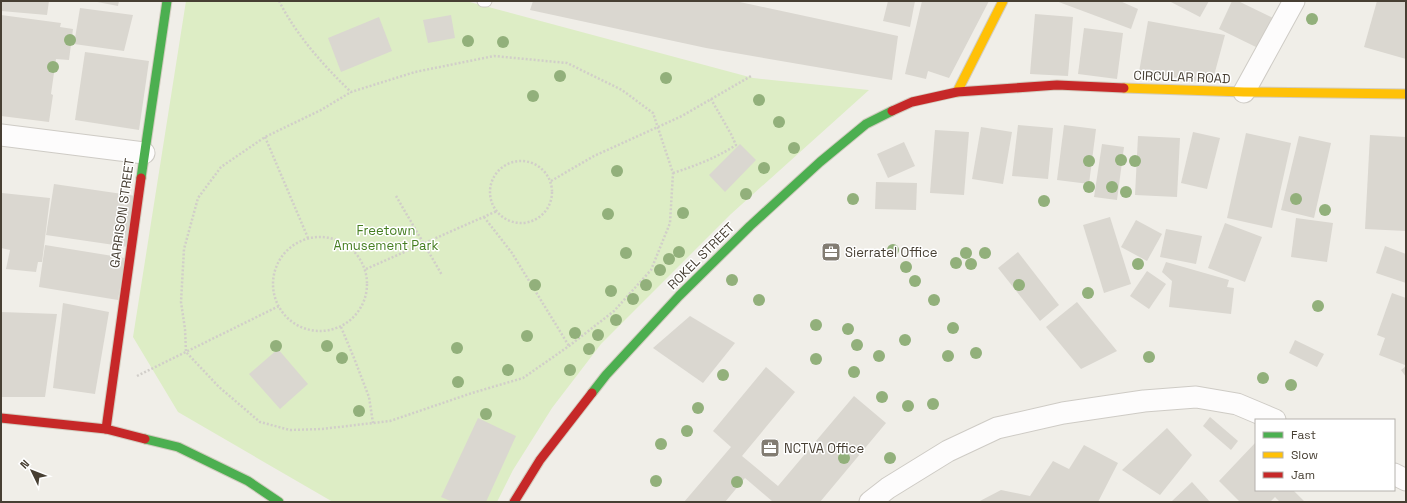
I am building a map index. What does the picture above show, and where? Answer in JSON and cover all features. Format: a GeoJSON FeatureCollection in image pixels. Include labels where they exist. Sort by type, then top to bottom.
{"type":"FeatureCollection","features":[{"type":"Feature","properties":{"kind":"main road","name":"GARRISON STREET"},"geometry":{"type":"LineString","coordinates":[[106,429],[144,153],[167,1]]}},
{"type":"Feature","properties":{"kind":"main road"},"geometry":{"type":"LineString","coordinates":[[957,92],[1003,1]]}},
{"type":"Feature","properties":{"kind":"main road","name":"CIRCULAR ROAD"},"geometry":{"type":"LineString","coordinates":[[957,92],[1057,85],[1244,92],[1406,94]]}},
{"type":"Feature","properties":{"kind":"main road","name":"ROKEL STREET"},"geometry":{"type":"LineString","coordinates":[[514,502],[540,460],[606,375],[679,296],[750,226],[820,162],[866,124],[912,102],[957,92]]}},
{"type":"Feature","properties":{"kind":"main road"},"geometry":{"type":"LineString","coordinates":[[1,418],[106,429],[178,447],[248,481],[279,502]]}},
{"type":"Feature","properties":{"kind":"street"},"geometry":{"type":"LineString","coordinates":[[1244,92],[1294,1]]}},
{"type":"Feature","properties":{"kind":"street"},"geometry":{"type":"LineString","coordinates":[[1,135],[144,153]]}},
{"type":"Feature","properties":{"kind":"street"},"geometry":{"type":"LineString","coordinates":[[870,502],[888,488],[955,448],[997,428],[1063,412],[1144,401],[1196,397],[1237,404],[1272,419]]}},
{"type":"Feature","properties":{"kind":"street"},"geometry":{"type":"LineString","coordinates":[[1395,474],[1406,480]]}},
{"type":"Feature","properties":{"kind":"path"},"geometry":{"type":"LineString","coordinates":[[279,1],[290,22],[324,65],[351,92]]}},
{"type":"Feature","properties":{"kind":"path"},"geometry":{"type":"LineString","coordinates":[[494,56],[567,64],[622,90],[653,113],[673,173],[670,223],[651,270],[614,311],[569,346],[523,378],[472,393],[390,421],[322,429],[290,430],[260,422],[219,387],[186,352],[185,329],[181,302],[184,249],[198,198],[221,167],[265,137],[321,110],[351,92],[415,72],[494,56]]}},
{"type":"Feature","properties":{"kind":"path"},"geometry":{"type":"LineString","coordinates":[[550,181],[594,156],[682,116],[751,76]]}},
{"type":"Feature","properties":{"kind":"path"},"geometry":{"type":"LineString","coordinates":[[673,173],[697,165],[725,152],[736,145],[711,99]]}},
{"type":"Feature","properties":{"kind":"path"},"geometry":{"type":"LineString","coordinates":[[265,137],[308,238]]}},
{"type":"Feature","properties":{"kind":"path"},"geometry":{"type":"LineString","coordinates":[[525,160],[537,164],[545,171],[550,181],[553,192],[550,203],[546,210],[538,218],[528,222],[515,222],[505,219],[497,211],[492,202],[490,191],[492,180],[498,171],[504,166],[514,162],[525,160]]}},
{"type":"Feature","properties":{"kind":"path"},"geometry":{"type":"LineString","coordinates":[[396,196],[442,275]]}},
{"type":"Feature","properties":{"kind":"path"},"geometry":{"type":"LineString","coordinates":[[366,269],[497,211]]}},
{"type":"Feature","properties":{"kind":"path"},"geometry":{"type":"LineString","coordinates":[[484,217],[512,253],[569,346]]}},
{"type":"Feature","properties":{"kind":"path"},"geometry":{"type":"LineString","coordinates":[[327,237],[343,242],[358,255],[366,269],[368,288],[364,304],[354,317],[341,327],[317,331],[301,327],[284,314],[275,300],[273,288],[275,271],[281,258],[293,246],[308,238],[327,237]]}},
{"type":"Feature","properties":{"kind":"path"},"geometry":{"type":"LineString","coordinates":[[112,384],[137,376],[279,306]]}},
{"type":"Feature","properties":{"kind":"path"},"geometry":{"type":"LineString","coordinates":[[341,327],[369,397],[373,423]]}},
{"type":"Feature","properties":{"kind":"green space","name":"Freetown Amusement Park"},"geometry":{"type":"Polygon","coordinates":[[[186,1],[466,1],[753,78],[869,90],[731,214],[601,344],[552,408],[513,470],[497,502],[333,502],[178,412],[133,337],[186,1]]]}},
{"type":"Feature","properties":{"kind":"building"},"geometry":{"type":"Polygon","coordinates":[[[1,1],[49,1],[47,15],[1,11],[1,1]]]}},
{"type":"Feature","properties":{"kind":"building"},"geometry":{"type":"Polygon","coordinates":[[[92,1],[119,1],[118,6],[92,1]]]}},
{"type":"Feature","properties":{"kind":"building"},"geometry":{"type":"Polygon","coordinates":[[[533,1],[735,1],[898,36],[892,80],[706,48],[530,10],[533,1]]]}},
{"type":"Feature","properties":{"kind":"building"},"geometry":{"type":"Polygon","coordinates":[[[888,1],[915,1],[910,27],[883,21],[888,1]]]}},
{"type":"Feature","properties":{"kind":"building"},"geometry":{"type":"Polygon","coordinates":[[[922,1],[989,1],[949,78],[928,71],[926,79],[905,74],[922,1]]]}},
{"type":"Feature","properties":{"kind":"building"},"geometry":{"type":"Polygon","coordinates":[[[1056,1],[1120,1],[1138,9],[1131,29],[1056,1]]]}},
{"type":"Feature","properties":{"kind":"building"},"geometry":{"type":"Polygon","coordinates":[[[1169,1],[1209,1],[1200,17],[1169,1]]]}},
{"type":"Feature","properties":{"kind":"building"},"geometry":{"type":"Polygon","coordinates":[[[1232,1],[1238,1],[1273,18],[1258,48],[1219,29],[1232,1]]]}},
{"type":"Feature","properties":{"kind":"building"},"geometry":{"type":"Polygon","coordinates":[[[1377,1],[1406,1],[1406,59],[1364,47],[1377,1]]]}},
{"type":"Feature","properties":{"kind":"building"},"geometry":{"type":"Polygon","coordinates":[[[80,8],[133,15],[124,51],[74,44],[80,8]]]}},
{"type":"Feature","properties":{"kind":"building"},"geometry":{"type":"Polygon","coordinates":[[[1035,14],[1073,17],[1068,76],[1030,74],[1035,14]]]}},
{"type":"Feature","properties":{"kind":"building"},"geometry":{"type":"Polygon","coordinates":[[[1,15],[61,23],[60,27],[73,29],[69,60],[56,59],[49,122],[1,116],[1,15]]]}},
{"type":"Feature","properties":{"kind":"building"},"geometry":{"type":"Polygon","coordinates":[[[451,15],[455,38],[428,43],[423,20],[451,15]]]}},
{"type":"Feature","properties":{"kind":"building"},"geometry":{"type":"Polygon","coordinates":[[[379,17],[392,51],[341,72],[328,38],[379,17]]]}},
{"type":"Feature","properties":{"kind":"building"},"geometry":{"type":"Polygon","coordinates":[[[1148,21],[1225,35],[1212,83],[1139,72],[1148,21]]]}},
{"type":"Feature","properties":{"kind":"building"},"geometry":{"type":"Polygon","coordinates":[[[1084,28],[1123,33],[1117,79],[1078,74],[1084,28]]]}},
{"type":"Feature","properties":{"kind":"building"},"geometry":{"type":"Polygon","coordinates":[[[85,52],[149,61],[139,130],[75,120],[85,52]]]}},
{"type":"Feature","properties":{"kind":"building"},"geometry":{"type":"Polygon","coordinates":[[[1018,125],[1053,128],[1048,179],[1012,176],[1018,125]]]}},
{"type":"Feature","properties":{"kind":"building"},"geometry":{"type":"Polygon","coordinates":[[[1064,125],[1096,129],[1089,184],[1057,180],[1064,125]]]}},
{"type":"Feature","properties":{"kind":"building"},"geometry":{"type":"Polygon","coordinates":[[[981,127],[1012,132],[1003,184],[972,179],[981,127]]]}},
{"type":"Feature","properties":{"kind":"building"},"geometry":{"type":"Polygon","coordinates":[[[935,130],[969,132],[964,195],[930,193],[935,130]]]}},
{"type":"Feature","properties":{"kind":"building"},"geometry":{"type":"Polygon","coordinates":[[[1193,132],[1220,138],[1207,189],[1181,183],[1193,132]]]}},
{"type":"Feature","properties":{"kind":"building"},"geometry":{"type":"Polygon","coordinates":[[[1246,133],[1291,143],[1272,228],[1227,218],[1246,133]]]}},
{"type":"Feature","properties":{"kind":"building"},"geometry":{"type":"Polygon","coordinates":[[[1370,135],[1406,137],[1406,231],[1365,229],[1370,135]]]}},
{"type":"Feature","properties":{"kind":"building"},"geometry":{"type":"Polygon","coordinates":[[[1138,136],[1180,138],[1177,197],[1135,195],[1138,136]]]}},
{"type":"Feature","properties":{"kind":"building"},"geometry":{"type":"Polygon","coordinates":[[[1299,136],[1331,143],[1314,218],[1281,210],[1299,136]]]}},
{"type":"Feature","properties":{"kind":"building"},"geometry":{"type":"Polygon","coordinates":[[[904,142],[915,166],[888,178],[877,154],[904,142]]]}},
{"type":"Feature","properties":{"kind":"building"},"geometry":{"type":"Polygon","coordinates":[[[740,144],[756,160],[725,192],[709,175],[740,144]]]}},
{"type":"Feature","properties":{"kind":"building"},"geometry":{"type":"Polygon","coordinates":[[[1102,144],[1124,147],[1117,200],[1094,197],[1102,144]]]}},
{"type":"Feature","properties":{"kind":"building"},"geometry":{"type":"Polygon","coordinates":[[[876,182],[917,183],[916,210],[875,209],[876,182]]]}},
{"type":"Feature","properties":{"kind":"building"},"geometry":{"type":"Polygon","coordinates":[[[54,184],[136,196],[128,247],[46,235],[54,184]]]}},
{"type":"Feature","properties":{"kind":"building"},"geometry":{"type":"Polygon","coordinates":[[[2,193],[50,198],[42,262],[38,262],[36,272],[6,269],[10,250],[1,248],[2,193]]]}},
{"type":"Feature","properties":{"kind":"building"},"geometry":{"type":"Polygon","coordinates":[[[1110,217],[1131,284],[1104,293],[1083,225],[1110,217]]]}},
{"type":"Feature","properties":{"kind":"building"},"geometry":{"type":"Polygon","coordinates":[[[1296,218],[1333,223],[1327,262],[1291,257],[1296,218]]]}},
{"type":"Feature","properties":{"kind":"building"},"geometry":{"type":"Polygon","coordinates":[[[1136,220],[1162,234],[1147,261],[1121,247],[1136,220]]]}},
{"type":"Feature","properties":{"kind":"building"},"geometry":{"type":"Polygon","coordinates":[[[1225,223],[1262,237],[1245,282],[1208,268],[1225,223]]]}},
{"type":"Feature","properties":{"kind":"building"},"geometry":{"type":"Polygon","coordinates":[[[1166,229],[1202,236],[1196,264],[1160,257],[1166,229]]]}},
{"type":"Feature","properties":{"kind":"building"},"geometry":{"type":"Polygon","coordinates":[[[45,245],[125,258],[118,300],[39,287],[45,245]]]}},
{"type":"Feature","properties":{"kind":"building"},"geometry":{"type":"Polygon","coordinates":[[[1385,246],[1406,254],[1406,283],[1376,273],[1385,246]]]}},
{"type":"Feature","properties":{"kind":"building"},"geometry":{"type":"Polygon","coordinates":[[[1018,252],[1059,305],[1040,321],[998,268],[1018,252]]]}},
{"type":"Feature","properties":{"kind":"building"},"geometry":{"type":"Polygon","coordinates":[[[1166,262],[1229,280],[1227,287],[1234,288],[1231,314],[1169,307],[1172,281],[1162,272],[1166,262]]]}},
{"type":"Feature","properties":{"kind":"building"},"geometry":{"type":"Polygon","coordinates":[[[1147,271],[1166,284],[1149,309],[1130,296],[1147,271]]]}},
{"type":"Feature","properties":{"kind":"building"},"geometry":{"type":"Polygon","coordinates":[[[1392,293],[1406,298],[1405,365],[1379,355],[1385,338],[1377,335],[1392,293]]]}},
{"type":"Feature","properties":{"kind":"building"},"geometry":{"type":"Polygon","coordinates":[[[1077,302],[1117,351],[1081,369],[1046,327],[1077,302]]]}},
{"type":"Feature","properties":{"kind":"building"},"geometry":{"type":"Polygon","coordinates":[[[63,303],[109,312],[95,394],[53,388],[63,303]]]}},
{"type":"Feature","properties":{"kind":"building"},"geometry":{"type":"Polygon","coordinates":[[[1,312],[57,314],[45,397],[1,397],[1,312]]]}},
{"type":"Feature","properties":{"kind":"building"},"geometry":{"type":"Polygon","coordinates":[[[690,316],[735,343],[703,383],[653,348],[690,316]]]}},
{"type":"Feature","properties":{"kind":"building"},"geometry":{"type":"Polygon","coordinates":[[[1295,340],[1324,354],[1317,367],[1289,353],[1295,340]]]}},
{"type":"Feature","properties":{"kind":"building"},"geometry":{"type":"Polygon","coordinates":[[[278,349],[308,384],[280,409],[249,374],[278,349]]]}},
{"type":"Feature","properties":{"kind":"building"},"geometry":{"type":"Polygon","coordinates":[[[1406,366],[1406,377],[1401,370],[1406,366]]]}},
{"type":"Feature","properties":{"kind":"building"},"geometry":{"type":"Polygon","coordinates":[[[766,367],[795,392],[742,456],[778,486],[854,396],[886,423],[820,502],[771,502],[772,501],[745,478],[725,502],[684,502],[731,447],[713,431],[766,367]]]}},
{"type":"Feature","properties":{"kind":"building"},"geometry":{"type":"Polygon","coordinates":[[[1210,417],[1238,441],[1231,450],[1203,426],[1210,417]]]}},
{"type":"Feature","properties":{"kind":"building"},"geometry":{"type":"Polygon","coordinates":[[[478,418],[516,436],[486,502],[453,502],[441,497],[478,418]]]}},
{"type":"Feature","properties":{"kind":"building"},"geometry":{"type":"Polygon","coordinates":[[[1167,428],[1192,455],[1160,495],[1122,470],[1167,428]]]}},
{"type":"Feature","properties":{"kind":"building"},"geometry":{"type":"Polygon","coordinates":[[[1255,443],[1255,491],[1294,491],[1305,502],[1280,502],[1275,497],[1270,502],[1240,502],[1219,481],[1255,443]]]}},
{"type":"Feature","properties":{"kind":"building"},"geometry":{"type":"Polygon","coordinates":[[[1084,445],[1118,463],[1098,502],[978,502],[1001,490],[1030,496],[1053,461],[1069,469],[1084,445]]]}},
{"type":"Feature","properties":{"kind":"building"},"geometry":{"type":"Polygon","coordinates":[[[1192,482],[1210,502],[1171,502],[1192,482]]]}},
{"type":"Feature","properties":{"kind":"traffic: fast"},"geometry":{"type":"LineString","coordinates":[[141,178],[167,1]]}},
{"type":"Feature","properties":{"kind":"traffic: fast"},"geometry":{"type":"LineString","coordinates":[[592,393],[606,375],[679,296],[750,226],[820,162],[866,124],[892,111]]}},
{"type":"Feature","properties":{"kind":"traffic: fast"},"geometry":{"type":"LineString","coordinates":[[145,439],[178,447],[248,481],[279,502]]}},
{"type":"Feature","properties":{"kind":"traffic: slow"},"geometry":{"type":"LineString","coordinates":[[957,92],[1003,1]]}},
{"type":"Feature","properties":{"kind":"traffic: slow"},"geometry":{"type":"LineString","coordinates":[[1124,88],[1244,92],[1406,94]]}},
{"type":"Feature","properties":{"kind":"traffic: jam"},"geometry":{"type":"LineString","coordinates":[[892,111],[912,102],[957,92],[1057,85],[1124,88]]}},
{"type":"Feature","properties":{"kind":"traffic: jam"},"geometry":{"type":"LineString","coordinates":[[106,429],[141,178]]}},
{"type":"Feature","properties":{"kind":"traffic: jam"},"geometry":{"type":"LineString","coordinates":[[514,502],[540,460],[592,393]]}},
{"type":"Feature","properties":{"kind":"traffic: jam"},"geometry":{"type":"LineString","coordinates":[[1,418],[106,429],[145,439]]}},
{"type":"Feature","properties":{"kind":"place","name":"Sierratel Office"},"geometry":{"type":"Point","coordinates":[831,252]}},
{"type":"Feature","properties":{"kind":"place","name":"NCTVA Office"},"geometry":{"type":"Point","coordinates":[770,448]}}]}
